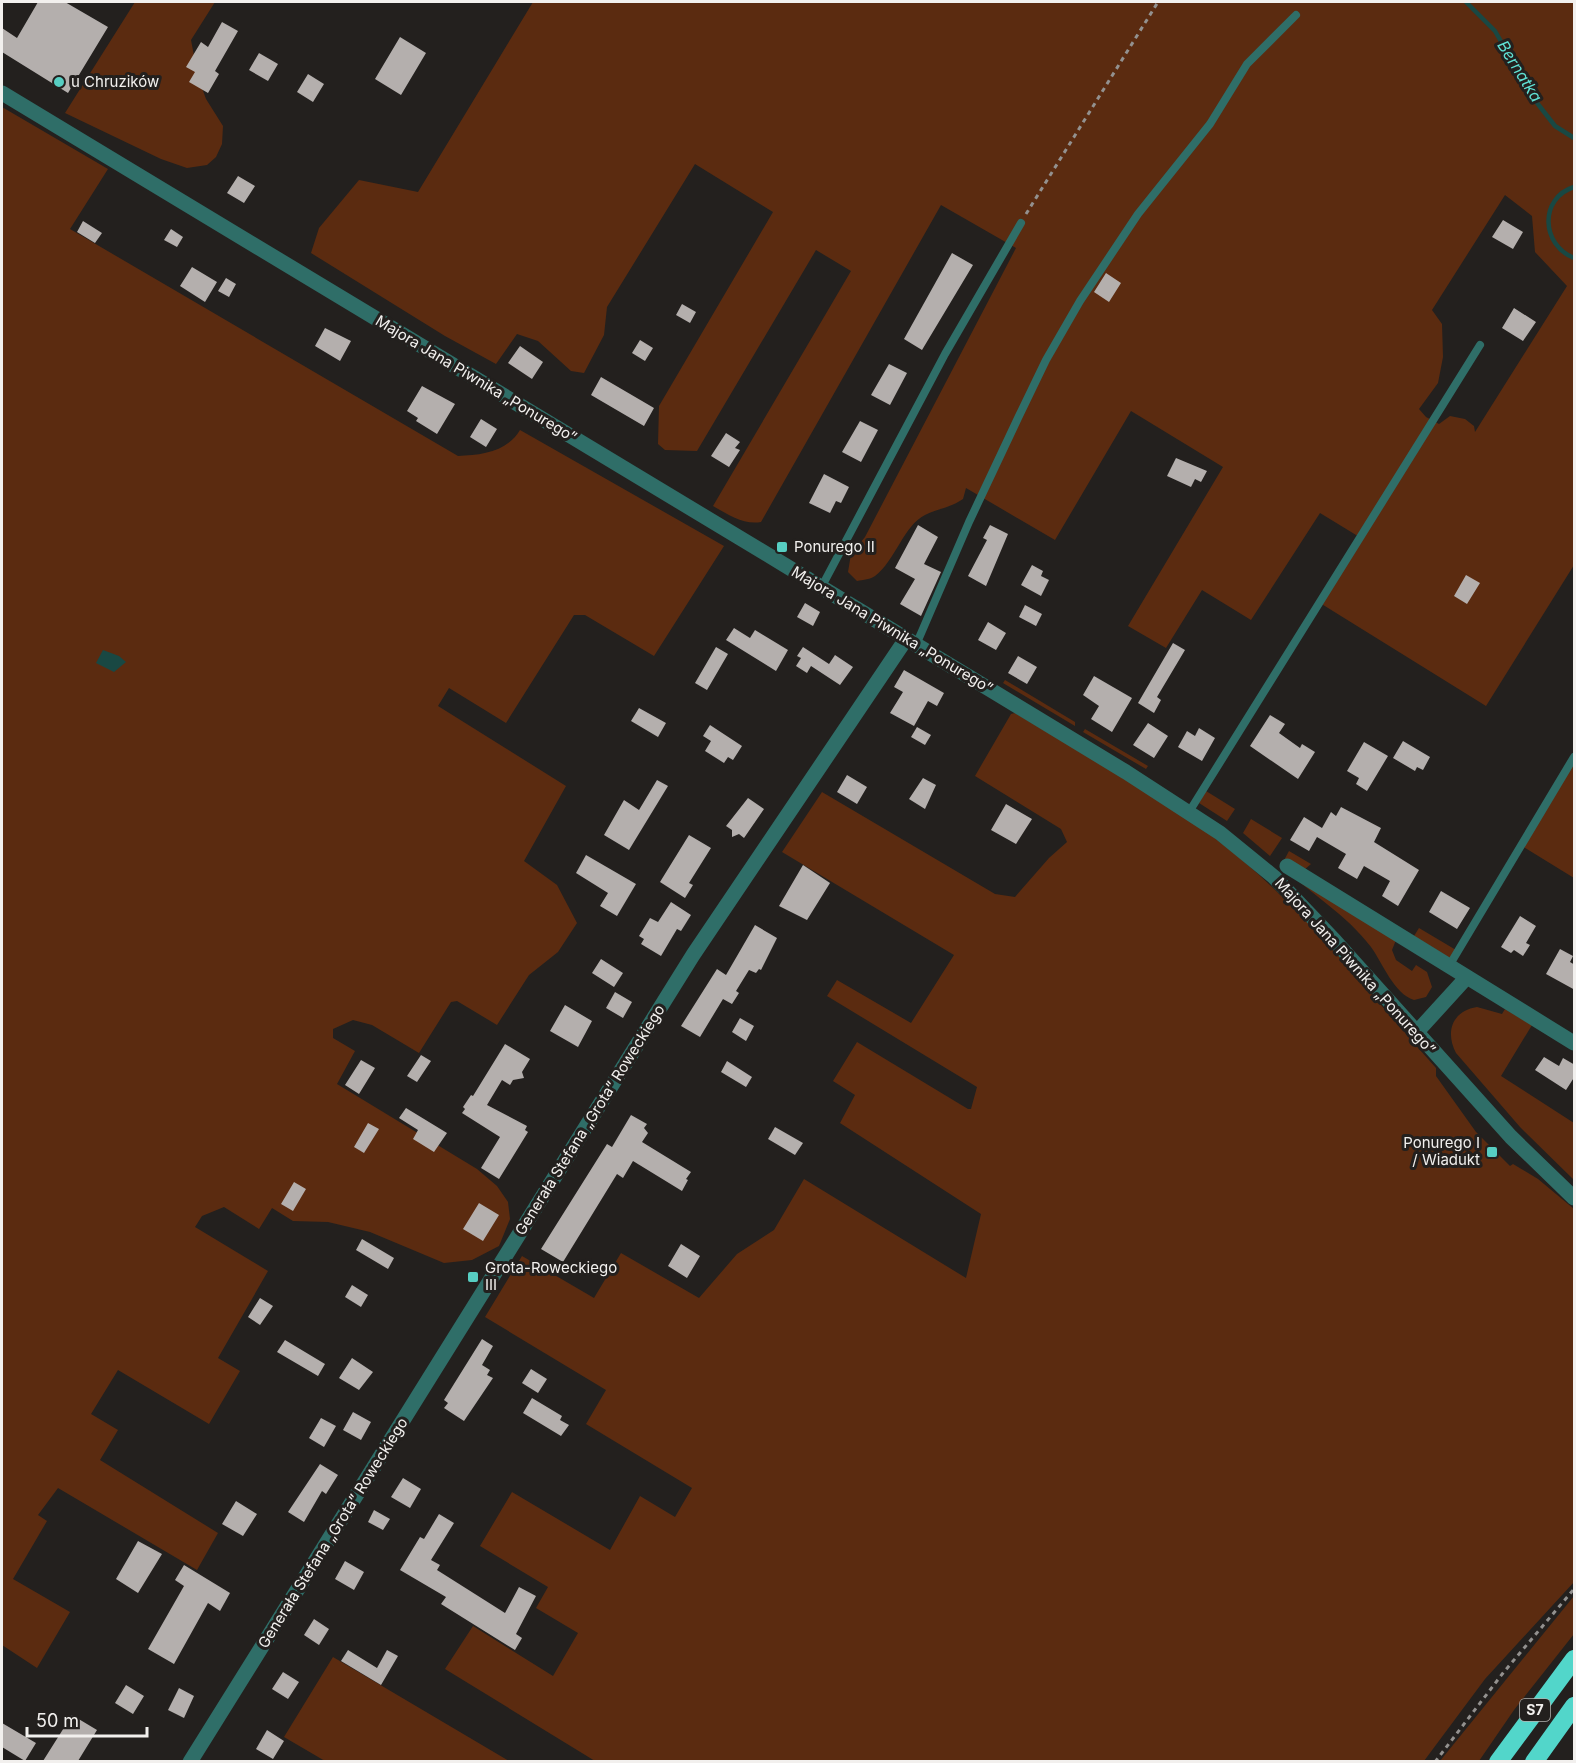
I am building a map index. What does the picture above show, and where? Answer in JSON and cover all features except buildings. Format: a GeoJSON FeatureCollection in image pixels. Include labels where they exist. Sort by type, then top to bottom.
{"type":"FeatureCollection","features":[{"type":"Feature","properties":{"kind":"highway","name":"S7"},"geometry":{"type":"LineString","coordinates":[[1498,1761],[1575,1659]]}},
{"type":"Feature","properties":{"kind":"highway","name":"S7"},"geometry":{"type":"LineString","coordinates":[[1534,1761],[1575,1706]]}},
{"type":"Feature","properties":{"kind":"street","name":"Majora Jana Piwnika „Ponurego”"},"geometry":{"type":"LineString","coordinates":[[2,93],[911,642],[1220,833],[1274,877],[1335,941],[1536,1164],[1575,1198]]}},
{"type":"Feature","properties":{"kind":"street","name":"Generała Stefana „Grota” Roweckiego"},"geometry":{"type":"LineString","coordinates":[[190,1761],[693,955],[911,642]]}},
{"type":"Feature","properties":{"kind":"street","name":"Majora Jana Piwnika „Ponurego”"},"geometry":{"type":"LineString","coordinates":[[1287,866],[1575,1043]]}},
{"type":"Feature","properties":{"kind":"street"},"geometry":{"type":"LineString","coordinates":[[1416,1033],[1467,976]]}},
{"type":"Feature","properties":{"kind":"lane"},"geometry":{"type":"LineString","coordinates":[[911,642],[1046,360],[1080,301],[1138,214],[1210,124],[1247,64],[1296,15]]}},
{"type":"Feature","properties":{"kind":"lane"},"geometry":{"type":"LineString","coordinates":[[820,588],[945,354],[1020,224]]}},
{"type":"Feature","properties":{"kind":"lane"},"geometry":{"type":"LineString","coordinates":[[1189,812],[1480,345]]}},
{"type":"Feature","properties":{"kind":"lane"},"geometry":{"type":"LineString","coordinates":[[1449,966],[1575,757]]}},
{"type":"Feature","properties":{"kind":"path"},"geometry":{"type":"LineString","coordinates":[[1020,224],[1158,2]]}},
{"type":"Feature","properties":{"kind":"path"},"geometry":{"type":"LineString","coordinates":[[1435,1761],[1503,1673],[1575,1589]]}},
{"type":"Feature","properties":{"kind":"shaded area"},"geometry":{"type":"Polygon","coordinates":[[[135,2],[215,2],[191,40],[198,77],[206,99],[223,126],[222,144],[216,157],[207,165],[187,168],[161,159],[65,113],[135,2]]]}},
{"type":"Feature","properties":{"kind":"shaded area"},"geometry":{"type":"Polygon","coordinates":[[[533,2],[1574,2],[1574,565],[1486,706],[1320,603],[1361,538],[1320,513],[1251,620],[1202,590],[1166,648],[1128,626],[1223,467],[1131,411],[1055,540],[966,488],[963,499],[918,520],[875,576],[857,581],[848,572],[851,554],[865,537],[1016,248],[941,205],[761,522],[754,523],[736,518],[713,506],[851,271],[816,250],[697,451],[665,450],[658,444],[659,406],[773,212],[695,164],[607,307],[604,335],[584,373],[571,371],[538,341],[517,334],[496,364],[445,336],[311,253],[319,228],[359,180],[418,192],[533,2]],[[1505,195],[1432,310],[1442,324],[1443,357],[1438,383],[1419,409],[1426,417],[1439,424],[1450,416],[1465,419],[1474,426],[1475,432],[1567,286],[1535,252],[1532,216],[1505,195]]]}},
{"type":"Feature","properties":{"kind":"shaded area"},"geometry":{"type":"Polygon","coordinates":[[[2,107],[108,169],[70,229],[458,456],[476,455],[501,448],[520,430],[724,546],[654,656],[585,615],[574,615],[506,723],[449,688],[438,706],[566,786],[524,861],[557,885],[577,923],[558,952],[529,975],[497,1025],[457,1001],[451,1002],[419,1053],[372,1025],[353,1020],[333,1029],[333,1038],[355,1051],[337,1084],[477,1169],[497,1186],[508,1202],[510,1219],[499,1246],[472,1260],[444,1263],[370,1232],[328,1222],[293,1221],[272,1208],[259,1229],[224,1207],[202,1216],[195,1227],[268,1271],[218,1358],[240,1371],[209,1424],[118,1370],[91,1414],[118,1430],[100,1460],[218,1533],[197,1570],[58,1488],[38,1515],[47,1521],[13,1579],[70,1612],[37,1668],[2,1645],[2,107]]]}},
{"type":"Feature","properties":{"kind":"shaded area"},"geometry":{"type":"Polygon","coordinates":[[[1005,680],[1075,722],[1075,726],[1003,683],[1005,680]]]}},
{"type":"Feature","properties":{"kind":"shaded area"},"geometry":{"type":"Polygon","coordinates":[[[1015,713],[1164,803],[1212,836],[1243,861],[1330,946],[1436,1068],[1436,1076],[1476,1132],[1510,1166],[1513,1164],[1538,1179],[1574,1209],[1574,1582],[1485,1679],[1424,1761],[595,1761],[445,1669],[473,1626],[553,1676],[578,1633],[536,1608],[548,1587],[480,1546],[512,1492],[610,1550],[640,1496],[675,1517],[692,1488],[586,1424],[606,1390],[485,1317],[522,1256],[594,1298],[621,1253],[699,1298],[737,1254],[774,1230],[804,1179],[966,1278],[981,1214],[840,1123],[855,1095],[833,1081],[857,1042],[968,1109],[971,1109],[977,1087],[827,996],[837,980],[911,1023],[954,955],[782,852],[822,792],[995,894],[1015,897],[1049,858],[1067,842],[1061,829],[975,776],[1011,714],[1015,713]]]}},
{"type":"Feature","properties":{"kind":"shaded area"},"geometry":{"type":"Polygon","coordinates":[[[1085,729],[1148,766],[1146,769],[1083,732],[1085,729]]]}},
{"type":"Feature","properties":{"kind":"shaded area"},"geometry":{"type":"Polygon","coordinates":[[[1574,758],[1574,878],[1522,846],[1574,758]]]}},
{"type":"Feature","properties":{"kind":"shaded area"},"geometry":{"type":"Polygon","coordinates":[[[1206,791],[1235,809],[1227,821],[1199,803],[1206,791]]]}},
{"type":"Feature","properties":{"kind":"shaded area"},"geometry":{"type":"Polygon","coordinates":[[[1251,819],[1282,838],[1270,856],[1243,833],[1251,819]]]}},
{"type":"Feature","properties":{"kind":"shaded area"},"geometry":{"type":"Polygon","coordinates":[[[1289,851],[1311,864],[1304,870],[1396,940],[1392,950],[1396,960],[1412,971],[1416,965],[1427,972],[1432,987],[1426,997],[1414,1000],[1400,991],[1371,947],[1351,924],[1281,866],[1289,851]]]}},
{"type":"Feature","properties":{"kind":"shaded area"},"geometry":{"type":"Polygon","coordinates":[[[1419,928],[1456,950],[1451,959],[1414,936],[1419,928]]]}},
{"type":"Feature","properties":{"kind":"shaded area"},"geometry":{"type":"Polygon","coordinates":[[[1477,1007],[1502,1014],[1505,1009],[1532,1025],[1501,1076],[1574,1123],[1574,1180],[1520,1127],[1456,1053],[1451,1038],[1453,1024],[1462,1013],[1477,1007]]]}},
{"type":"Feature","properties":{"kind":"shaded area"},"geometry":{"type":"Polygon","coordinates":[[[1574,1596],[1574,1634],[1514,1710],[1479,1761],[1440,1761],[1574,1596]]]}},
{"type":"Feature","properties":{"kind":"shaded area"},"geometry":{"type":"Polygon","coordinates":[[[333,1657],[509,1761],[325,1761],[284,1737],[333,1657]]]}},
{"type":"Feature","properties":{"kind":"water"},"geometry":{"type":"Polygon","coordinates":[[[103,650],[119,656],[126,662],[114,672],[96,663],[103,650]]]}},
{"type":"Feature","properties":{"kind":"waterway","name":"Bernatka"},"geometry":{"type":"LineString","coordinates":[[1466,2],[1495,31],[1534,99],[1555,126],[1574,138]]}},
{"type":"Feature","properties":{"kind":"waterway","name":"Bernatka"},"geometry":{"type":"LineString","coordinates":[[1574,187],[1555,201],[1548,222],[1555,243],[1563,252],[1574,258]]}},
{"type":"Feature","properties":{"kind":"place","name":"u Chruzików"},"geometry":{"type":"Point","coordinates":[59,82]}},
{"type":"Feature","properties":{"kind":"place","name":"Ponurego II"},"geometry":{"type":"Point","coordinates":[782,547]}},
{"type":"Feature","properties":{"kind":"place","name":"Ponurego I / Wiadukt"},"geometry":{"type":"Point","coordinates":[1492,1152]}},
{"type":"Feature","properties":{"kind":"place","name":"Grota-Roweckiego III"},"geometry":{"type":"Point","coordinates":[473,1277]}}]}
